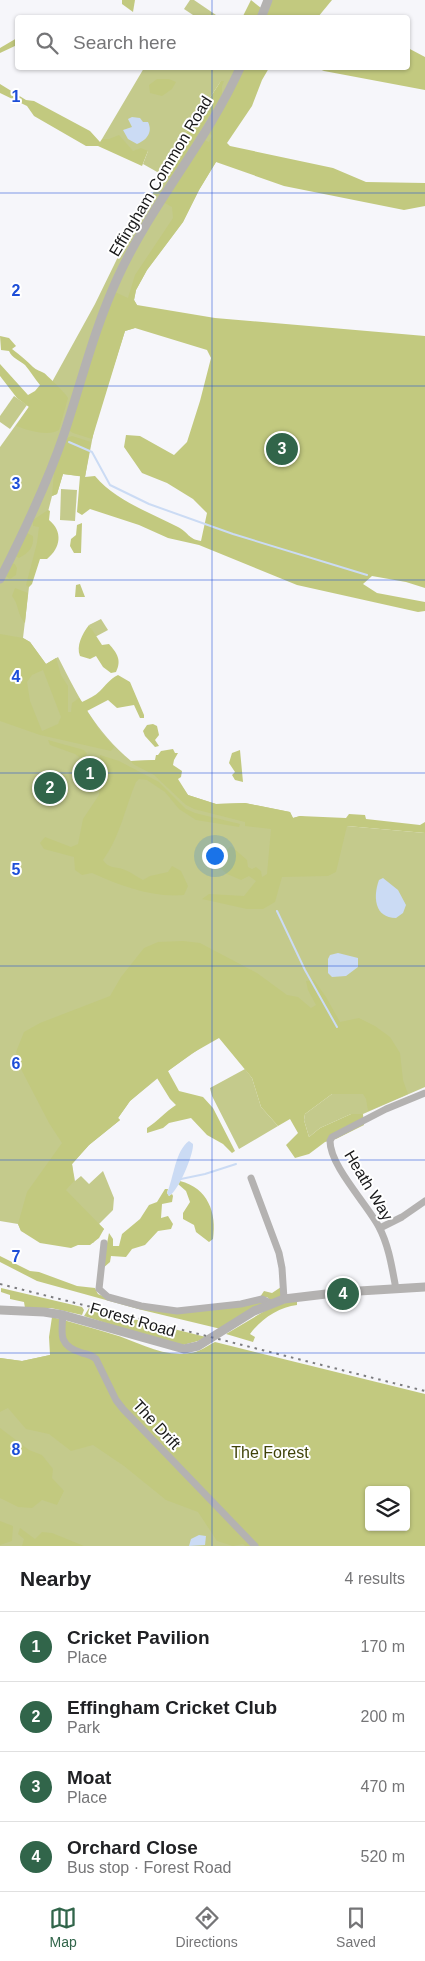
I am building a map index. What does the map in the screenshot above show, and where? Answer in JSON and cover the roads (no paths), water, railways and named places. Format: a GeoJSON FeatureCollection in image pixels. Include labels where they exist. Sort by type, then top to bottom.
{"type":"FeatureCollection","features":[{"type":"Feature","properties":{"kind":"street"},"geometry":{"type":"LineString","coordinates":[[262,15],[268,0]]}},
{"type":"Feature","properties":{"kind":"street","name":"Effingham Common Road"},"geometry":{"type":"LineString","coordinates":[[0,579],[19,542],[53,465],[100,317],[125,262],[158,203],[211,123],[239,70]]}},
{"type":"Feature","properties":{"kind":"street","name":"Heath Way"},"geometry":{"type":"LineString","coordinates":[[396,1289],[390,1258],[380,1228],[352,1189],[335,1157],[330,1141],[332,1137],[386,1109],[425,1093]]}},
{"type":"Feature","properties":{"kind":"street"},"geometry":{"type":"LineString","coordinates":[[250,1178],[279,1253],[284,1299]]}},
{"type":"Feature","properties":{"kind":"street"},"geometry":{"type":"LineString","coordinates":[[380,1228],[425,1200]]}},
{"type":"Feature","properties":{"kind":"street"},"geometry":{"type":"LineString","coordinates":[[104,1243],[99,1289],[108,1297],[141,1306],[177,1311],[241,1304],[262,1299],[270,1303]]}},
{"type":"Feature","properties":{"kind":"street","name":"Forest Road"},"geometry":{"type":"LineString","coordinates":[[0,1310],[62,1314],[184,1349],[209,1340],[270,1303],[284,1299],[343,1292],[425,1287]]}},
{"type":"Feature","properties":{"kind":"street","name":"The Drift"},"geometry":{"type":"LineString","coordinates":[[62,1314],[61,1331],[64,1343],[69,1348],[96,1359],[116,1400],[123,1409],[255,1546]]}},
{"type":"Feature","properties":{"kind":"water"},"geometry":{"type":"Polygon","coordinates":[[[132,117],[148,122],[150,129],[144,140],[137,144],[128,139],[123,130],[132,127],[128,119],[132,117]]]}},
{"type":"Feature","properties":{"kind":"water"},"geometry":{"type":"Polygon","coordinates":[[[383,878],[398,890],[406,905],[403,913],[396,918],[383,914],[377,905],[377,886],[379,880],[383,878]]]}},
{"type":"Feature","properties":{"kind":"water"},"geometry":{"type":"Polygon","coordinates":[[[338,953],[358,958],[358,967],[346,976],[332,977],[328,973],[328,959],[330,955],[338,953]]]}},
{"type":"Feature","properties":{"kind":"water"},"geometry":{"type":"Polygon","coordinates":[[[189,1141],[193,1144],[193,1149],[188,1164],[177,1188],[169,1196],[167,1193],[178,1158],[184,1145],[189,1141]]]}},
{"type":"Feature","properties":{"kind":"water"},"geometry":{"type":"Polygon","coordinates":[[[199,1535],[206,1536],[205,1545],[189,1546],[191,1539],[199,1535]]]}},
{"type":"Feature","properties":{"kind":"waterway"},"geometry":{"type":"LineString","coordinates":[[69,442],[92,452],[110,485],[149,504],[233,534],[367,575]]}},
{"type":"Feature","properties":{"kind":"waterway"},"geometry":{"type":"LineString","coordinates":[[277,911],[305,970],[337,1027]]}},
{"type":"Feature","properties":{"kind":"waterway"},"geometry":{"type":"LineString","coordinates":[[181,1179],[236,1164]]}},
{"type":"Feature","properties":{"kind":"railway"},"geometry":{"type":"LineString","coordinates":[[0,1284],[425,1391]]}},
{"type":"Feature","properties":{"kind":"place","name":"Moat"},"geometry":{"type":"Point","coordinates":[282,449]}},
{"type":"Feature","properties":{"kind":"place","name":"Cricket Pavilion"},"geometry":{"type":"Point","coordinates":[90,774]}},
{"type":"Feature","properties":{"kind":"place","name":"Effingham Cricket Club"},"geometry":{"type":"Point","coordinates":[50,788]}},
{"type":"Feature","properties":{"kind":"place","name":"Orchard Close"},"geometry":{"type":"Point","coordinates":[343,1294]}},
{"type":"Feature","properties":{"kind":"park label","name":"The Forest"},"geometry":{"type":"Point","coordinates":[270,1452]}}]}
